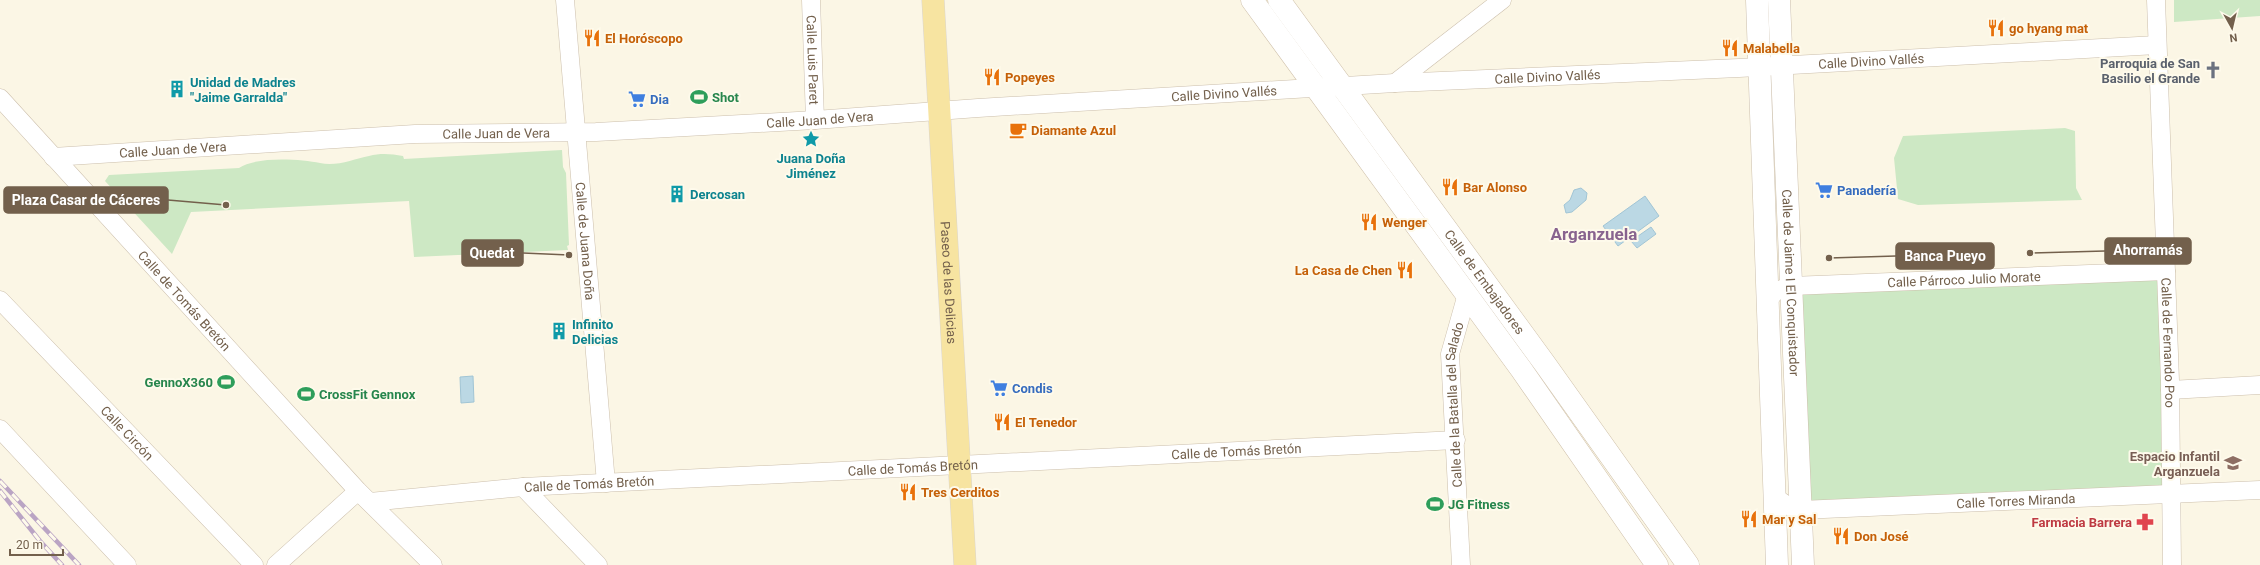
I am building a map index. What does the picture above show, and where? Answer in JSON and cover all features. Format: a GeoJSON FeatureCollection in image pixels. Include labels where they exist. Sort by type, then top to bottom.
{"type":"FeatureCollection","features":[{"type":"Feature","properties":{"kind":"main road","name":"Paseo de las Delicias"},"geometry":{"type":"LineString","coordinates":[[933,0],[965,565]]}},
{"type":"Feature","properties":{"kind":"main road","name":"Calle de Embajadores"},"geometry":{"type":"LineString","coordinates":[[1252,0],[1467,294],[1657,565]]}},
{"type":"Feature","properties":{"kind":"main road","name":"Calle de Embajadores"},"geometry":{"type":"LineString","coordinates":[[1279,0],[1341,87],[1545,364],[1688,565]]}},
{"type":"Feature","properties":{"kind":"main road","name":"Calle de Jaime I El Conquistador"},"geometry":{"type":"LineString","coordinates":[[1757,0],[1776,498],[1777,565]]}},
{"type":"Feature","properties":{"kind":"main road","name":"Calle de Jaime I El Conquistador"},"geometry":{"type":"LineString","coordinates":[[1779,0],[1783,65],[1803,565]]}},
{"type":"Feature","properties":{"kind":"street","name":"Calle de Juana Doña"},"geometry":{"type":"LineString","coordinates":[[565,0],[606,483]]}},
{"type":"Feature","properties":{"kind":"street","name":"Calle Luis Paret"},"geometry":{"type":"LineString","coordinates":[[811,0],[815,120]]}},
{"type":"Feature","properties":{"kind":"street"},"geometry":{"type":"LineString","coordinates":[[1395,83],[1502,0]]}},
{"type":"Feature","properties":{"kind":"street","name":"Calle de Fernando Poo"},"geometry":{"type":"LineString","coordinates":[[2156,0],[2170,390],[2172,565]]}},
{"type":"Feature","properties":{"kind":"street","name":"Calle Divino Vallés"},"geometry":{"type":"LineString","coordinates":[[939,112],[1395,83],[1759,67],[2157,45]]}},
{"type":"Feature","properties":{"kind":"street","name":"Calle de Tomás Bretón"},"geometry":{"type":"LineString","coordinates":[[0,98],[364,497],[433,565]]}},
{"type":"Feature","properties":{"kind":"street","name":"Calle Juan de Vera"},"geometry":{"type":"LineString","coordinates":[[53,157],[415,134],[576,132],[939,112]]}},
{"type":"Feature","properties":{"kind":"street","name":"Calle Párroco Julio Morate"},"geometry":{"type":"LineString","coordinates":[[1768,300],[1776,291],[1791,286],[2166,271]]}},
{"type":"Feature","properties":{"kind":"street","name":"Calle de la Batalla del Salado"},"geometry":{"type":"LineString","coordinates":[[1461,565],[1456,440],[1450,354],[1467,294]]}},
{"type":"Feature","properties":{"kind":"street","name":"Calle Circón"},"geometry":{"type":"LineString","coordinates":[[0,300],[254,565]]}},
{"type":"Feature","properties":{"kind":"street"},"geometry":{"type":"LineString","coordinates":[[2170,390],[2260,385]]}},
{"type":"Feature","properties":{"kind":"street"},"geometry":{"type":"LineString","coordinates":[[0,429],[127,565]]}},
{"type":"Feature","properties":{"kind":"street","name":"Calle de Tomás Bretón"},"geometry":{"type":"LineString","coordinates":[[364,497],[959,464],[1456,440]]}},
{"type":"Feature","properties":{"kind":"street"},"geometry":{"type":"LineString","coordinates":[[523,487],[598,565]]}},
{"type":"Feature","properties":{"kind":"street","name":"Calle Torres Miranda"},"geometry":{"type":"LineString","coordinates":[[1776,498],[1788,506],[1801,510],[2260,490]]}},
{"type":"Feature","properties":{"kind":"street"},"geometry":{"type":"LineString","coordinates":[[276,565],[364,497]]}},
{"type":"Feature","properties":{"kind":"green space"},"geometry":{"type":"Polygon","coordinates":[[[2174,0],[2260,0],[2260,16],[2174,22],[2174,0]]]}},
{"type":"Feature","properties":{"kind":"green space"},"geometry":{"type":"Polygon","coordinates":[[[2065,128],[2075,131],[2076,188],[2082,200],[1918,205],[1898,199],[1894,158],[1903,136],[2065,128]]]}},
{"type":"Feature","properties":{"kind":"green space"},"geometry":{"type":"Polygon","coordinates":[[[562,150],[563,167],[566,173],[568,250],[414,257],[409,201],[191,212],[172,254],[105,181],[109,175],[239,168],[247,164],[267,160],[290,160],[332,164],[382,154],[403,156],[404,159],[562,150]]]}},
{"type":"Feature","properties":{"kind":"green space"},"geometry":{"type":"Polygon","coordinates":[[[2166,271],[2170,493],[1801,510],[1791,286],[2166,271]]]}},
{"type":"Feature","properties":{"kind":"water"},"geometry":{"type":"Polygon","coordinates":[[[1581,188],[1587,193],[1586,200],[1572,212],[1566,213],[1564,205],[1570,200],[1574,190],[1581,188]]]}},
{"type":"Feature","properties":{"kind":"water"},"geometry":{"type":"Polygon","coordinates":[[[1645,196],[1659,216],[1618,246],[1603,226],[1645,196]]]}},
{"type":"Feature","properties":{"kind":"water"},"geometry":{"type":"Polygon","coordinates":[[[1651,227],[1656,234],[1637,248],[1631,241],[1651,227]]]}},
{"type":"Feature","properties":{"kind":"water"},"geometry":{"type":"Polygon","coordinates":[[[473,376],[474,402],[461,403],[460,377],[473,376]]]}},
{"type":"Feature","properties":{"kind":"railway"},"geometry":{"type":"LineString","coordinates":[[0,481],[79,565]]}},
{"type":"Feature","properties":{"kind":"railway"},"geometry":{"type":"LineString","coordinates":[[0,491],[40,541],[62,565]]}},
{"type":"Feature","properties":{"kind":"place","name":"go hyang mat"},"geometry":{"type":"Point","coordinates":[1996,28]}},
{"type":"Feature","properties":{"kind":"place","name":"El Horóscopo"},"geometry":{"type":"Point","coordinates":[592,38]}},
{"type":"Feature","properties":{"kind":"place","name":"Malabella"},"geometry":{"type":"Point","coordinates":[1730,48]}},
{"type":"Feature","properties":{"kind":"place","name":"Parroquia de San Basilio el Grande"},"geometry":{"type":"Point","coordinates":[2213,70]}},
{"type":"Feature","properties":{"kind":"place","name":"Popeyes"},"geometry":{"type":"Point","coordinates":[992,77]}},
{"type":"Feature","properties":{"kind":"place","name":"Unidad de Madres \"Jaime Garralda\""},"geometry":{"type":"Point","coordinates":[177,89]}},
{"type":"Feature","properties":{"kind":"place","name":"Shot"},"geometry":{"type":"Point","coordinates":[699,97]}},
{"type":"Feature","properties":{"kind":"place","name":"Dia"},"geometry":{"type":"Point","coordinates":[637,99]}},
{"type":"Feature","properties":{"kind":"place","name":"Diamante Azul"},"geometry":{"type":"Point","coordinates":[1018,130]}},
{"type":"Feature","properties":{"kind":"place","name":"Juana Doña Jiménez"},"geometry":{"type":"Point","coordinates":[811,139]}},
{"type":"Feature","properties":{"kind":"place","name":"Bar Alonso"},"geometry":{"type":"Point","coordinates":[1450,187]}},
{"type":"Feature","properties":{"kind":"place","name":"Panadería"},"geometry":{"type":"Point","coordinates":[1824,190]}},
{"type":"Feature","properties":{"kind":"place","name":"Dercosan"},"geometry":{"type":"Point","coordinates":[677,194]}},
{"type":"Feature","properties":{"kind":"place","name":"Plaza Casar de Cáceres"},"geometry":{"type":"Point","coordinates":[226,205]}},
{"type":"Feature","properties":{"kind":"place","name":"Wenger"},"geometry":{"type":"Point","coordinates":[1369,222]}},
{"type":"Feature","properties":{"kind":"place","name":"Ahorramás"},"geometry":{"type":"Point","coordinates":[2030,253]}},
{"type":"Feature","properties":{"kind":"place","name":"Quedat"},"geometry":{"type":"Point","coordinates":[569,255]}},
{"type":"Feature","properties":{"kind":"place","name":"Banca Pueyo"},"geometry":{"type":"Point","coordinates":[1829,258]}},
{"type":"Feature","properties":{"kind":"place","name":"La Casa de Chen"},"geometry":{"type":"Point","coordinates":[1405,270]}},
{"type":"Feature","properties":{"kind":"place","name":"Infinito Delicias"},"geometry":{"type":"Point","coordinates":[559,331]}},
{"type":"Feature","properties":{"kind":"place","name":"GennoX360"},"geometry":{"type":"Point","coordinates":[226,382]}},
{"type":"Feature","properties":{"kind":"place","name":"Condis"},"geometry":{"type":"Point","coordinates":[999,388]}},
{"type":"Feature","properties":{"kind":"place","name":"CrossFit Gennox"},"geometry":{"type":"Point","coordinates":[306,394]}},
{"type":"Feature","properties":{"kind":"place","name":"El Tenedor"},"geometry":{"type":"Point","coordinates":[1002,422]}},
{"type":"Feature","properties":{"kind":"place","name":"Espacio Infantil Arganzuela"},"geometry":{"type":"Point","coordinates":[2233,463]}},
{"type":"Feature","properties":{"kind":"place","name":"Tres Cerditos"},"geometry":{"type":"Point","coordinates":[908,492]}},
{"type":"Feature","properties":{"kind":"place","name":"JG Fitness"},"geometry":{"type":"Point","coordinates":[1435,504]}},
{"type":"Feature","properties":{"kind":"place","name":"Mar y Sal"},"geometry":{"type":"Point","coordinates":[1749,519]}},
{"type":"Feature","properties":{"kind":"place","name":"Farmacia Barrera"},"geometry":{"type":"Point","coordinates":[2145,522]}},
{"type":"Feature","properties":{"kind":"place","name":"Don José"},"geometry":{"type":"Point","coordinates":[1841,536]}},
{"type":"Feature","properties":{"kind":"district","name":"Arganzuela"},"geometry":{"type":"Point","coordinates":[1594,234]}}]}
